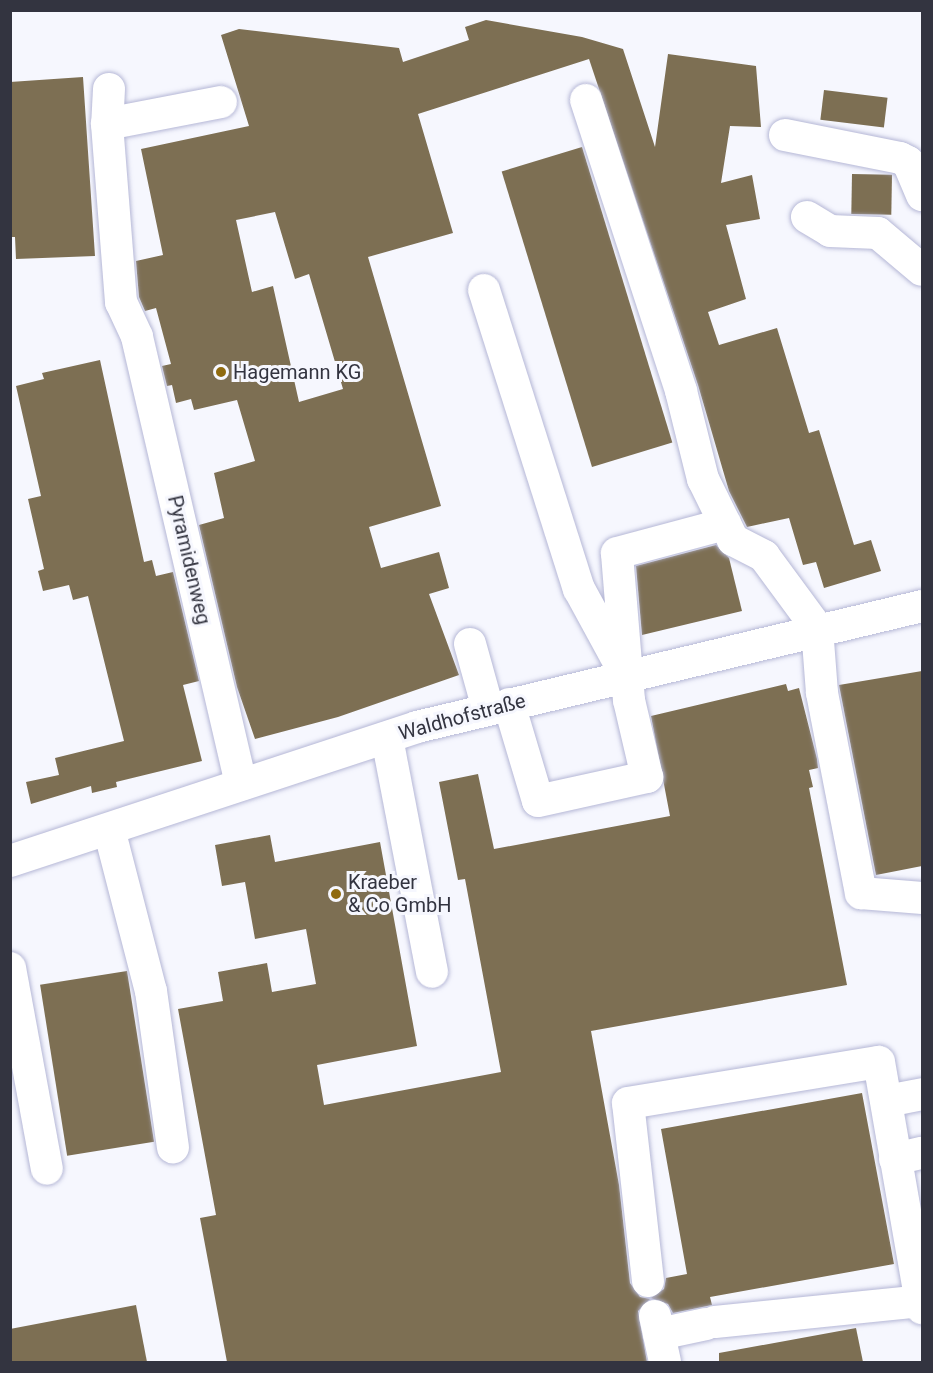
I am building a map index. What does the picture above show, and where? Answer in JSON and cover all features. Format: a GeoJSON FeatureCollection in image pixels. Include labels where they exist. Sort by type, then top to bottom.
{"type":"FeatureCollection","features":[{"type":"Feature","properties":{"kind":"street","name":"Pyramidenweg"},"geometry":{"type":"LineString","coordinates":[[109,89],[107,124],[121,302],[137,336],[241,784]]}},
{"type":"Feature","properties":{"kind":"street"},"geometry":{"type":"LineString","coordinates":[[586,100],[681,391],[703,479],[733,540],[764,556],[817,628],[822,693],[861,893],[922,898]]}},
{"type":"Feature","properties":{"kind":"street"},"geometry":{"type":"LineString","coordinates":[[107,124],[221,102]]}},
{"type":"Feature","properties":{"kind":"street"},"geometry":{"type":"LineString","coordinates":[[785,135],[900,158],[908,162],[922,195]]}},
{"type":"Feature","properties":{"kind":"street"},"geometry":{"type":"LineString","coordinates":[[807,217],[830,231],[878,233],[922,270]]}},
{"type":"Feature","properties":{"kind":"street"},"geometry":{"type":"LineString","coordinates":[[484,290],[579,589],[627,676]]}},
{"type":"Feature","properties":{"kind":"street"},"geometry":{"type":"LineString","coordinates":[[470,644],[499,706],[538,801],[647,777],[627,676],[617,554],[725,524]]}},
{"type":"Feature","properties":{"kind":"street","name":"Waldhofstraße"},"geometry":{"type":"LineString","coordinates":[[10,861],[110,830],[241,784],[499,706],[817,628],[922,606]]}},
{"type":"Feature","properties":{"kind":"street"},"geometry":{"type":"LineString","coordinates":[[387,738],[432,972]]}},
{"type":"Feature","properties":{"kind":"street"},"geometry":{"type":"LineString","coordinates":[[110,830],[151,991],[174,1147]]}},
{"type":"Feature","properties":{"kind":"street"},"geometry":{"type":"LineString","coordinates":[[10,968],[47,1169]]}},
{"type":"Feature","properties":{"kind":"street"},"geometry":{"type":"LineString","coordinates":[[648,1281],[628,1103],[879,1062],[887,1101],[909,1156],[922,1304],[710,1323],[660,1338]]}},
{"type":"Feature","properties":{"kind":"street"},"geometry":{"type":"LineString","coordinates":[[887,1101],[922,1094]]}},
{"type":"Feature","properties":{"kind":"building"},"geometry":{"type":"Polygon","coordinates":[[[486,20],[582,37],[623,49],[655,147],[668,54],[756,66],[761,127],[730,126],[721,183],[752,175],[760,219],[726,225],[746,299],[708,312],[719,345],[777,328],[809,433],[819,430],[854,545],[871,540],[881,571],[824,588],[816,562],[803,565],[789,518],[747,527],[729,491],[698,385],[589,59],[418,114],[453,233],[368,257],[441,506],[369,527],[381,568],[439,552],[449,588],[429,594],[459,675],[338,717],[255,739],[237,687],[199,525],[224,518],[214,473],[255,461],[237,400],[194,410],[191,399],[176,403],[172,385],[167,386],[162,366],[171,364],[156,308],[145,311],[139,297],[136,261],[163,255],[141,149],[249,126],[221,35],[239,29],[399,48],[403,62],[469,40],[465,27],[486,20]],[[275,212],[236,220],[252,292],[273,286],[299,402],[343,389],[309,274],[295,279],[275,212]]]}},
{"type":"Feature","properties":{"kind":"building"},"geometry":{"type":"Polygon","coordinates":[[[83,77],[95,256],[16,259],[15,237],[10,237],[10,82],[83,77]]]}},
{"type":"Feature","properties":{"kind":"building"},"geometry":{"type":"Polygon","coordinates":[[[824,90],[888,98],[884,128],[820,120],[824,90]]]}},
{"type":"Feature","properties":{"kind":"building"},"geometry":{"type":"Polygon","coordinates":[[[582,147],[672,442],[592,467],[502,172],[582,147]]]}},
{"type":"Feature","properties":{"kind":"building"},"geometry":{"type":"Polygon","coordinates":[[[852,174],[892,175],[891,215],[851,214],[852,174]]]}},
{"type":"Feature","properties":{"kind":"building"},"geometry":{"type":"Polygon","coordinates":[[[100,360],[144,562],[152,560],[156,576],[173,572],[199,681],[183,685],[202,761],[116,782],[117,787],[92,793],[91,786],[31,804],[26,782],[59,775],[55,758],[124,741],[88,596],[73,600],[69,585],[43,591],[38,571],[44,569],[28,499],[41,496],[16,386],[44,379],[42,373],[100,360]]]}},
{"type":"Feature","properties":{"kind":"building"},"geometry":{"type":"Polygon","coordinates":[[[716,545],[729,558],[742,611],[642,635],[636,566],[716,545]]]}},
{"type":"Feature","properties":{"kind":"building"},"geometry":{"type":"Polygon","coordinates":[[[922,671],[922,866],[876,875],[839,685],[922,671]]]}},
{"type":"Feature","properties":{"kind":"building"},"geometry":{"type":"Polygon","coordinates":[[[786,684],[788,691],[799,688],[817,759],[818,768],[809,770],[813,787],[809,788],[847,985],[591,1031],[619,1185],[630,1283],[640,1297],[650,1299],[638,1311],[647,1362],[227,1362],[200,1218],[216,1215],[178,1009],[223,1001],[218,972],[267,963],[272,992],[316,984],[306,929],[255,939],[245,882],[222,886],[215,845],[270,835],[275,862],[380,842],[417,1046],[317,1065],[324,1105],[501,1072],[465,879],[458,880],[439,782],[478,774],[494,849],[670,816],[651,716],[786,684]]]}},
{"type":"Feature","properties":{"kind":"building"},"geometry":{"type":"Polygon","coordinates":[[[127,971],[154,1142],[67,1156],[40,985],[127,971]]]}},
{"type":"Feature","properties":{"kind":"building"},"geometry":{"type":"Polygon","coordinates":[[[862,1093],[894,1264],[710,1297],[712,1305],[673,1313],[668,1304],[651,1298],[664,1289],[666,1278],[687,1274],[661,1129],[862,1093]]]}},
{"type":"Feature","properties":{"kind":"building"},"geometry":{"type":"Polygon","coordinates":[[[136,1305],[147,1362],[10,1362],[10,1329],[136,1305]]]}},
{"type":"Feature","properties":{"kind":"building"},"geometry":{"type":"Polygon","coordinates":[[[856,1328],[863,1362],[719,1362],[719,1353],[856,1328]]]}},
{"type":"Feature","properties":{"kind":"place","name":"Hagemann KG"},"geometry":{"type":"Point","coordinates":[221,372]}},
{"type":"Feature","properties":{"kind":"place","name":"Kraeber & Co GmbH"},"geometry":{"type":"Point","coordinates":[336,894]}}]}
